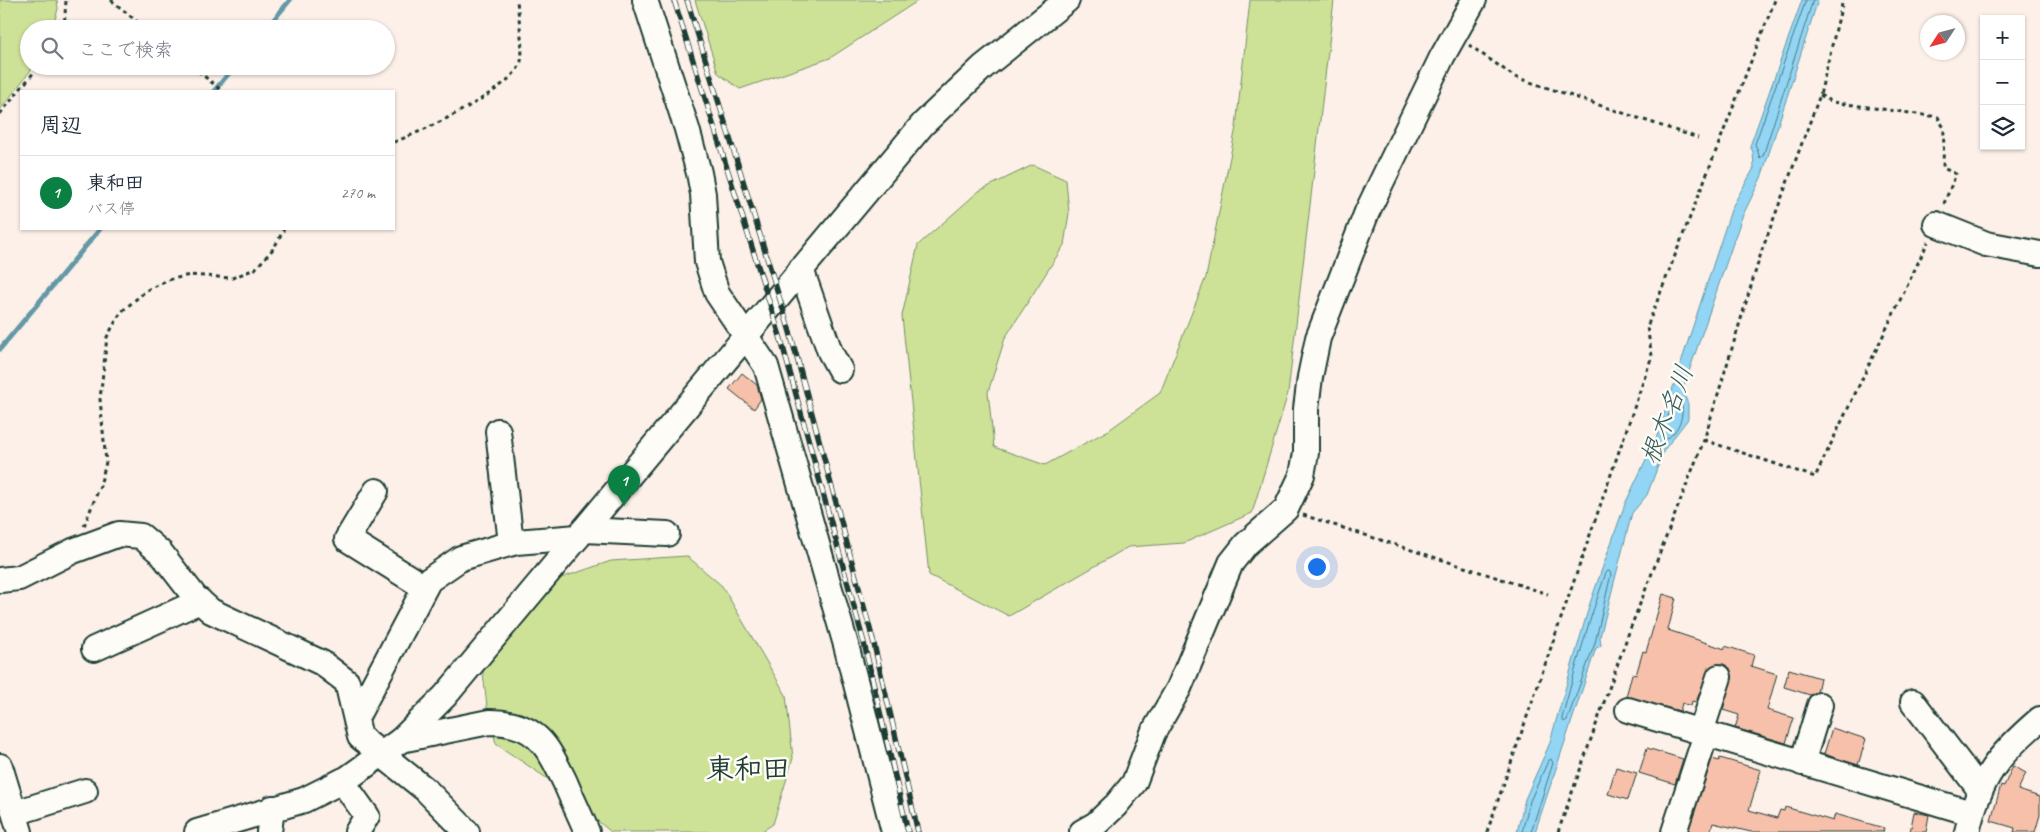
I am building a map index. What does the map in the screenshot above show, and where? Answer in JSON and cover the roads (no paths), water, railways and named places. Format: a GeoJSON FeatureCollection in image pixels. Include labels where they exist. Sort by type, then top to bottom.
{"type":"FeatureCollection","features":[{"type":"Feature","properties":{"kind":"street"},"geometry":{"type":"LineString","coordinates":[[645,0],[688,129],[699,173],[703,194],[707,262],[717,293],[766,366],[846,646],[894,832]]}},
{"type":"Feature","properties":{"kind":"street"},"geometry":{"type":"LineString","coordinates":[[197,832],[272,808],[304,800],[342,781],[381,756],[401,740],[445,696],[923,124],[983,67],[1067,0]]}},
{"type":"Feature","properties":{"kind":"street"},"geometry":{"type":"LineString","coordinates":[[1082,832],[1096,824],[1116,805],[1134,783],[1153,733],[1179,688],[1231,563],[1246,544],[1286,509],[1302,475],[1306,453],[1306,409],[1318,338],[1367,212],[1454,35],[1474,0]]}},
{"type":"Feature","properties":{"kind":"street"},"geometry":{"type":"LineString","coordinates":[[1936,224],[1986,244],[2040,254]]}},
{"type":"Feature","properties":{"kind":"street"},"geometry":{"type":"LineString","coordinates":[[800,269],[830,352],[840,370]]}},
{"type":"Feature","properties":{"kind":"street"},"geometry":{"type":"LineString","coordinates":[[498,431],[512,543]]}},
{"type":"Feature","properties":{"kind":"street"},"geometry":{"type":"LineString","coordinates":[[376,491],[347,539],[424,587]]}},
{"type":"Feature","properties":{"kind":"street"},"geometry":{"type":"LineString","coordinates":[[356,718],[424,587],[429,580],[461,558],[512,543],[581,533],[667,534]]}},
{"type":"Feature","properties":{"kind":"street"},"geometry":{"type":"LineString","coordinates":[[0,580],[19,578],[73,551],[119,534],[142,536],[161,553],[200,601],[211,611],[322,663],[347,682],[360,737],[381,756],[426,790],[467,832]]}},
{"type":"Feature","properties":{"kind":"street"},"geometry":{"type":"LineString","coordinates":[[94,649],[200,601]]}},
{"type":"Feature","properties":{"kind":"street"},"geometry":{"type":"LineString","coordinates":[[1674,832],[1719,677]]}},
{"type":"Feature","properties":{"kind":"street"},"geometry":{"type":"LineString","coordinates":[[1913,702],[1980,790]]}},
{"type":"Feature","properties":{"kind":"street"},"geometry":{"type":"LineString","coordinates":[[1802,762],[1820,705]]}},
{"type":"Feature","properties":{"kind":"street"},"geometry":{"type":"LineString","coordinates":[[1628,710],[1802,762],[1969,823],[1980,790],[1992,768],[2009,745],[2040,719]]}},
{"type":"Feature","properties":{"kind":"street"},"geometry":{"type":"LineString","coordinates":[[401,740],[489,722],[502,722],[521,727],[539,737],[550,750],[587,832]]}},
{"type":"Feature","properties":{"kind":"street"},"geometry":{"type":"LineString","coordinates":[[0,766],[17,822],[85,791]]}},
{"type":"Feature","properties":{"kind":"street"},"geometry":{"type":"LineString","coordinates":[[342,781],[367,816],[357,832]]}},
{"type":"Feature","properties":{"kind":"street"},"geometry":{"type":"LineString","coordinates":[[269,832],[272,808]]}},
{"type":"Feature","properties":{"kind":"water","name":"根木名川"},"geometry":{"type":"Polygon","coordinates":[[[1802,0],[1818,0],[1761,178],[1742,217],[1684,386],[1684,394],[1688,404],[1688,419],[1664,450],[1647,495],[1632,513],[1600,637],[1601,646],[1596,648],[1535,832],[1517,832],[1525,799],[1549,745],[1590,603],[1625,504],[1657,436],[1732,207],[1754,168],[1753,152],[1750,146],[1802,0]]]}},
{"type":"Feature","properties":{"kind":"waterway"},"geometry":{"type":"LineString","coordinates":[[273,20],[290,0]]}},
{"type":"Feature","properties":{"kind":"waterway"},"geometry":{"type":"LineString","coordinates":[[215,90],[227,75]]}},
{"type":"Feature","properties":{"kind":"waterway"},"geometry":{"type":"LineString","coordinates":[[0,349],[99,230]]}},
{"type":"Feature","properties":{"kind":"railway"},"geometry":{"type":"LineString","coordinates":[[674,0],[780,336],[864,643],[908,832]]}},
{"type":"Feature","properties":{"kind":"railway"},"geometry":{"type":"LineString","coordinates":[[687,0],[790,332],[873,640],[918,832]]}},
{"type":"Feature","properties":{"kind":"place","name":"東和田"},"geometry":{"type":"Point","coordinates":[624,506]}},
{"type":"Feature","properties":{"kind":"district","name":"東和田"},"geometry":{"type":"Point","coordinates":[748,768]}}]}
